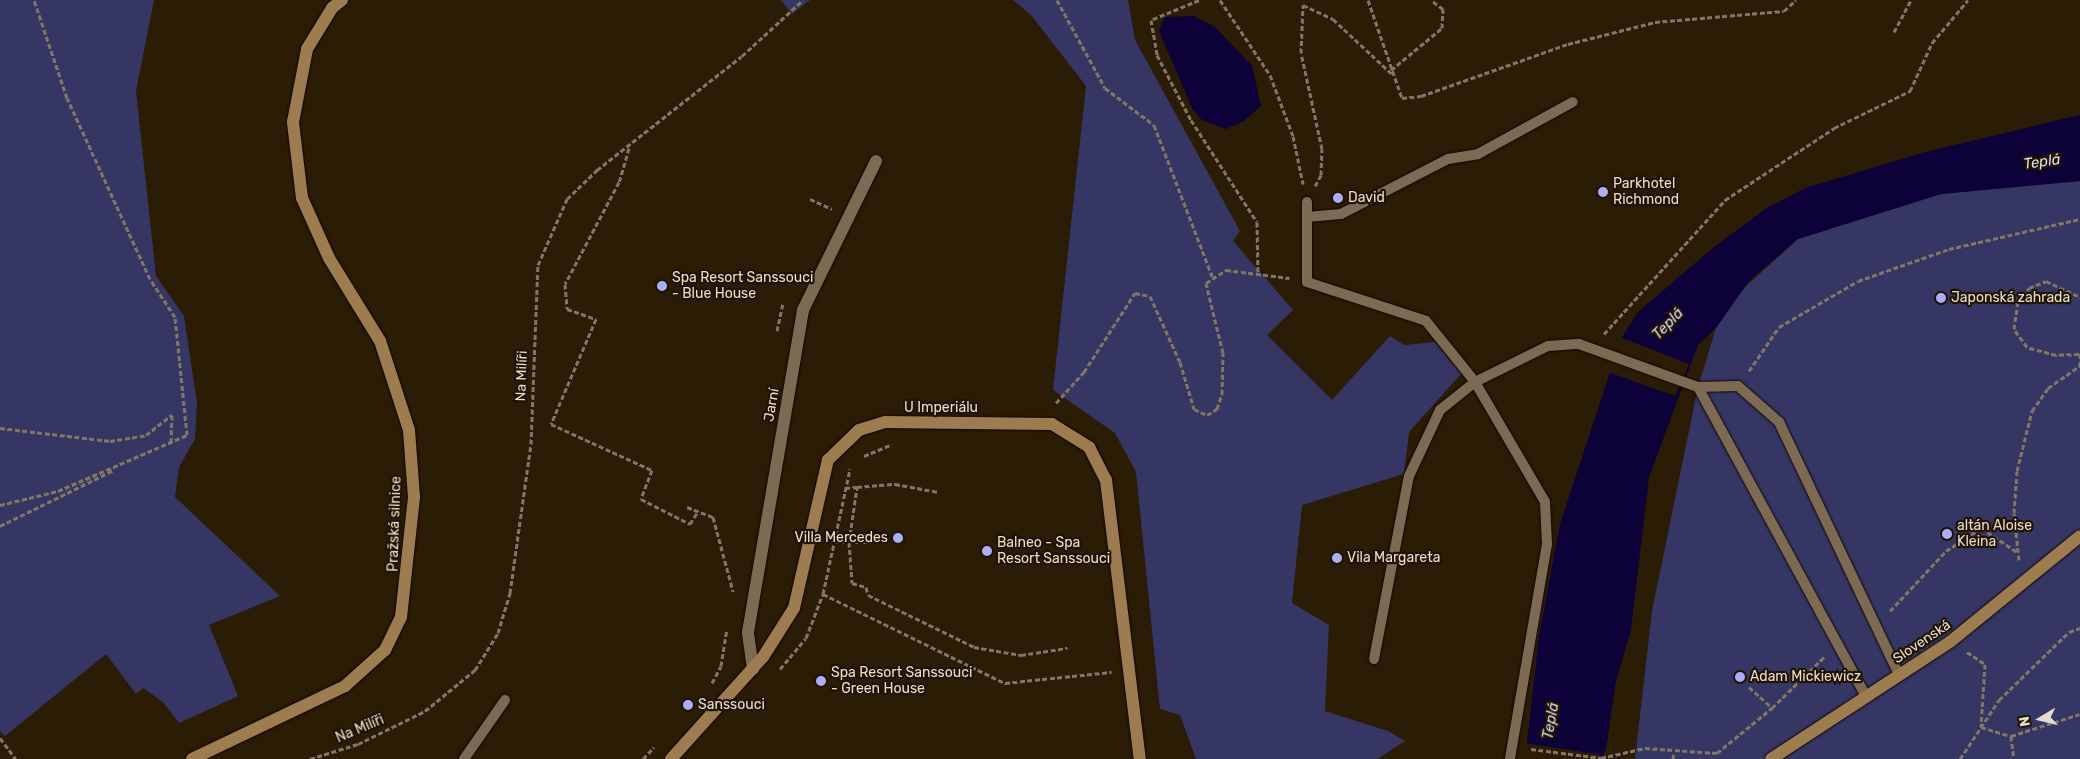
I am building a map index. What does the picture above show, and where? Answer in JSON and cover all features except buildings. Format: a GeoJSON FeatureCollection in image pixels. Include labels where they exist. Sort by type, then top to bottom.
{"type":"FeatureCollection","features":[{"type":"Feature","properties":{"kind":"street","name":"Pražská silnice"},"geometry":{"type":"LineString","coordinates":[[192,759],[345,686],[384,650],[400,618],[414,498],[409,430],[380,341],[329,258],[302,198],[294,122],[307,49],[332,8],[342,0]]}},
{"type":"Feature","properties":{"kind":"street","name":"Jarní"},"geometry":{"type":"LineString","coordinates":[[753,669],[748,632],[803,310],[876,161]]}},
{"type":"Feature","properties":{"kind":"street","name":"U Imperiálu"},"geometry":{"type":"LineString","coordinates":[[671,759],[753,669],[794,608],[828,460],[859,430],[886,422],[1052,424],[1089,447],[1106,480],[1140,759]]}},
{"type":"Feature","properties":{"kind":"street","name":"Slovenská"},"geometry":{"type":"LineString","coordinates":[[1771,759],[1951,641],[2027,582],[2080,536]]}},
{"type":"Feature","properties":{"kind":"lane"},"geometry":{"type":"LineString","coordinates":[[1307,216],[1341,214],[1448,159],[1478,154],[1573,102]]}},
{"type":"Feature","properties":{"kind":"lane"},"geometry":{"type":"LineString","coordinates":[[1307,202],[1307,282],[1426,321],[1475,382],[1545,502],[1547,544],[1510,759]]}},
{"type":"Feature","properties":{"kind":"lane"},"geometry":{"type":"LineString","coordinates":[[1374,659],[1409,476],[1440,410],[1475,382],[1548,346],[1591,348],[1698,387],[1738,386],[1779,422],[1900,675]]}},
{"type":"Feature","properties":{"kind":"lane"},"geometry":{"type":"LineString","coordinates":[[1698,387],[1866,697]]}},
{"type":"Feature","properties":{"kind":"lane"},"geometry":{"type":"LineString","coordinates":[[464,759],[505,700]]}},
{"type":"Feature","properties":{"kind":"path"},"geometry":{"type":"LineString","coordinates":[[0,505],[58,491],[187,435],[174,317],[150,279],[67,98],[34,0]]}},
{"type":"Feature","properties":{"kind":"path","name":"Na Milíři"},"geometry":{"type":"LineString","coordinates":[[310,759],[358,744],[425,711],[475,670],[498,633],[510,592],[530,444],[538,265],[555,218],[567,199],[597,170],[629,148],[803,0]]}},
{"type":"Feature","properties":{"kind":"path"},"geometry":{"type":"LineString","coordinates":[[1057,0],[1105,88],[1154,125],[1213,279]]}},
{"type":"Feature","properties":{"kind":"path"},"geometry":{"type":"LineString","coordinates":[[1199,0],[1151,20],[1157,55],[1191,120],[1257,222],[1258,272]]}},
{"type":"Feature","properties":{"kind":"path"},"geometry":{"type":"LineString","coordinates":[[1220,0],[1270,75],[1293,136],[1307,202]]}},
{"type":"Feature","properties":{"kind":"path"},"geometry":{"type":"LineString","coordinates":[[1368,0],[1402,98],[1421,96],[1597,37],[1654,22],[1784,11],[1796,0]]}},
{"type":"Feature","properties":{"kind":"path"},"geometry":{"type":"LineString","coordinates":[[1391,70],[1442,28],[1443,9],[1431,0]]}},
{"type":"Feature","properties":{"kind":"path"},"geometry":{"type":"LineString","coordinates":[[1894,32],[1911,0]]}},
{"type":"Feature","properties":{"kind":"path"},"geometry":{"type":"LineString","coordinates":[[1591,348],[1725,200],[1834,128],[1910,91],[1932,43],[1968,0]]}},
{"type":"Feature","properties":{"kind":"path"},"geometry":{"type":"LineString","coordinates":[[1307,202],[1321,174],[1322,149],[1316,104],[1301,54],[1303,5],[1333,19],[1394,76]]}},
{"type":"Feature","properties":{"kind":"path"},"geometry":{"type":"LineString","coordinates":[[629,148],[619,182],[565,284],[567,309],[596,319],[551,424],[652,470],[641,499],[690,524],[698,511]]}},
{"type":"Feature","properties":{"kind":"path"},"geometry":{"type":"LineString","coordinates":[[810,199],[832,209]]}},
{"type":"Feature","properties":{"kind":"path"},"geometry":{"type":"LineString","coordinates":[[1738,386],[1779,327],[1858,281],[1949,249],[2080,219]]}},
{"type":"Feature","properties":{"kind":"path"},"geometry":{"type":"LineString","coordinates":[[1056,403],[1084,372],[1135,293],[1150,296],[1180,362],[1194,410],[1207,415],[1217,410],[1222,394],[1222,353],[1206,283],[1226,270],[1258,272],[1307,282]]}},
{"type":"Feature","properties":{"kind":"path"},"geometry":{"type":"LineString","coordinates":[[2027,582],[2017,552],[2014,513],[2024,438],[2032,411],[2048,388],[2080,366],[2080,353],[2056,355],[2027,347],[2014,329],[2018,302],[2029,288],[2046,281],[2080,297]]}},
{"type":"Feature","properties":{"kind":"path"},"geometry":{"type":"LineString","coordinates":[[0,428],[110,441],[146,436],[172,415],[171,442]]}},
{"type":"Feature","properties":{"kind":"path"},"geometry":{"type":"LineString","coordinates":[[0,526],[171,442]]}},
{"type":"Feature","properties":{"kind":"path"},"geometry":{"type":"LineString","coordinates":[[858,460],[880,446],[902,443]]}},
{"type":"Feature","properties":{"kind":"path"},"geometry":{"type":"LineString","coordinates":[[853,465],[845,488],[823,594],[982,675],[1005,683],[1036,683],[1129,668]]}},
{"type":"Feature","properties":{"kind":"path"},"geometry":{"type":"LineString","coordinates":[[845,488],[895,484],[938,492]]}},
{"type":"Feature","properties":{"kind":"path"},"geometry":{"type":"LineString","coordinates":[[857,488],[849,542],[852,583],[974,647],[1021,655],[1067,648]]}},
{"type":"Feature","properties":{"kind":"path"},"geometry":{"type":"LineString","coordinates":[[687,506],[713,517],[733,587],[732,597]]}},
{"type":"Feature","properties":{"kind":"path"},"geometry":{"type":"LineString","coordinates":[[834,542],[868,542]]}},
{"type":"Feature","properties":{"kind":"path"},"geometry":{"type":"LineString","coordinates":[[709,686],[721,666],[729,617]]}},
{"type":"Feature","properties":{"kind":"path"},"geometry":{"type":"LineString","coordinates":[[1960,759],[1998,700],[2069,632],[2080,628]]}},
{"type":"Feature","properties":{"kind":"path"},"geometry":{"type":"LineString","coordinates":[[1951,641],[1985,664],[1981,727]]}},
{"type":"Feature","properties":{"kind":"path"},"geometry":{"type":"LineString","coordinates":[[1109,663],[1111,680]]}},
{"type":"Feature","properties":{"kind":"path"},"geometry":{"type":"LineString","coordinates":[[1524,748],[1601,758],[1645,748],[1674,753],[1718,753],[1772,708]]}},
{"type":"Feature","properties":{"kind":"path"},"geometry":{"type":"LineString","coordinates":[[1981,727],[2010,736],[2080,714]]}},
{"type":"Feature","properties":{"kind":"path"},"geometry":{"type":"LineString","coordinates":[[2010,736],[2014,759]]}},
{"type":"Feature","properties":{"kind":"path"},"geometry":{"type":"LineString","coordinates":[[0,738],[16,759]]}},
{"type":"Feature","properties":{"kind":"path"},"geometry":{"type":"LineString","coordinates":[[642,759],[656,745]]}},
{"type":"Feature","properties":{"kind":"path"},"geometry":{"type":"LineString","coordinates":[[1673,759],[1674,753]]}},
{"type":"Feature","properties":{"kind":"shaded area"},"geometry":{"type":"Polygon","coordinates":[[[0,0],[154,0],[136,91],[156,276],[184,316],[197,403],[195,439],[179,467],[175,497],[280,596],[209,625],[238,696],[179,723],[163,702],[143,688],[136,694],[106,654],[5,736],[0,731],[0,0]]]}},
{"type":"Feature","properties":{"kind":"shaded area"},"geometry":{"type":"Polygon","coordinates":[[[781,0],[810,0],[792,14],[781,0]]]}},
{"type":"Feature","properties":{"kind":"shaded area"},"geometry":{"type":"Polygon","coordinates":[[[1013,0],[1128,0],[1135,40],[1240,231],[1233,241],[1293,310],[1267,335],[1332,400],[1390,336],[1404,345],[1435,342],[1461,374],[1409,432],[1404,474],[1302,505],[1292,603],[1329,625],[1325,711],[1388,731],[1405,741],[1377,759],[1196,759],[1180,715],[1160,709],[1136,472],[1115,433],[1053,390],[1086,86],[1031,15],[1013,0]]]}},
{"type":"Feature","properties":{"kind":"shaded area"},"geometry":{"type":"Polygon","coordinates":[[[2080,181],[2080,759],[1635,759],[1652,611],[1698,387],[1716,328],[1742,290],[1798,239],[1941,194],[2080,181]]]}},
{"type":"Feature","properties":{"kind":"water"},"geometry":{"type":"Polygon","coordinates":[[[1193,16],[1215,27],[1252,66],[1261,106],[1244,121],[1226,129],[1202,120],[1192,108],[1159,31],[1165,17],[1193,16]]]}},
{"type":"Feature","properties":{"kind":"water","name":"Teplá"},"geometry":{"type":"Polygon","coordinates":[[[2080,115],[2080,181],[1941,194],[1798,239],[1749,281],[1716,328],[1698,345],[1649,477],[1631,630],[1616,681],[1606,749],[1601,759],[1525,759],[1539,637],[1560,524],[1621,339],[1638,312],[1714,247],[1767,208],[1805,188],[1922,153],[2080,115]]]}},
{"type":"Feature","properties":{"kind":"pier"},"geometry":{"type":"Polygon","coordinates":[[[1620,337],[1689,364],[1675,396],[1608,372],[1620,337]]]}},
{"type":"Feature","properties":{"kind":"pier"},"geometry":{"type":"Polygon","coordinates":[[[1525,743],[1602,755],[1601,759],[1522,759],[1525,743]]]}},
{"type":"Feature","properties":{"kind":"place","name":"Parkhotel Richmond"},"geometry":{"type":"Point","coordinates":[1603,192]}},
{"type":"Feature","properties":{"kind":"place","name":"David"},"geometry":{"type":"Point","coordinates":[1338,198]}},
{"type":"Feature","properties":{"kind":"place","name":"Spa Resort Sanssouci - Blue House"},"geometry":{"type":"Point","coordinates":[662,286]}},
{"type":"Feature","properties":{"kind":"place","name":"Japonská zahrada"},"geometry":{"type":"Point","coordinates":[1941,298]}},
{"type":"Feature","properties":{"kind":"place","name":"altán Aloise Kleina"},"geometry":{"type":"Point","coordinates":[1947,534]}},
{"type":"Feature","properties":{"kind":"place","name":"Villa Mercedes"},"geometry":{"type":"Point","coordinates":[898,538]}},
{"type":"Feature","properties":{"kind":"place","name":"Balneo - Spa Resort Sanssouci"},"geometry":{"type":"Point","coordinates":[987,551]}},
{"type":"Feature","properties":{"kind":"place","name":"Vila Margareta"},"geometry":{"type":"Point","coordinates":[1337,558]}},
{"type":"Feature","properties":{"kind":"place","name":"Adam Mickiewicz"},"geometry":{"type":"Point","coordinates":[1740,677]}},
{"type":"Feature","properties":{"kind":"place","name":"Spa Resort Sanssouci - Green House"},"geometry":{"type":"Point","coordinates":[821,681]}},
{"type":"Feature","properties":{"kind":"place","name":"Sanssouci"},"geometry":{"type":"Point","coordinates":[688,705]}}]}
